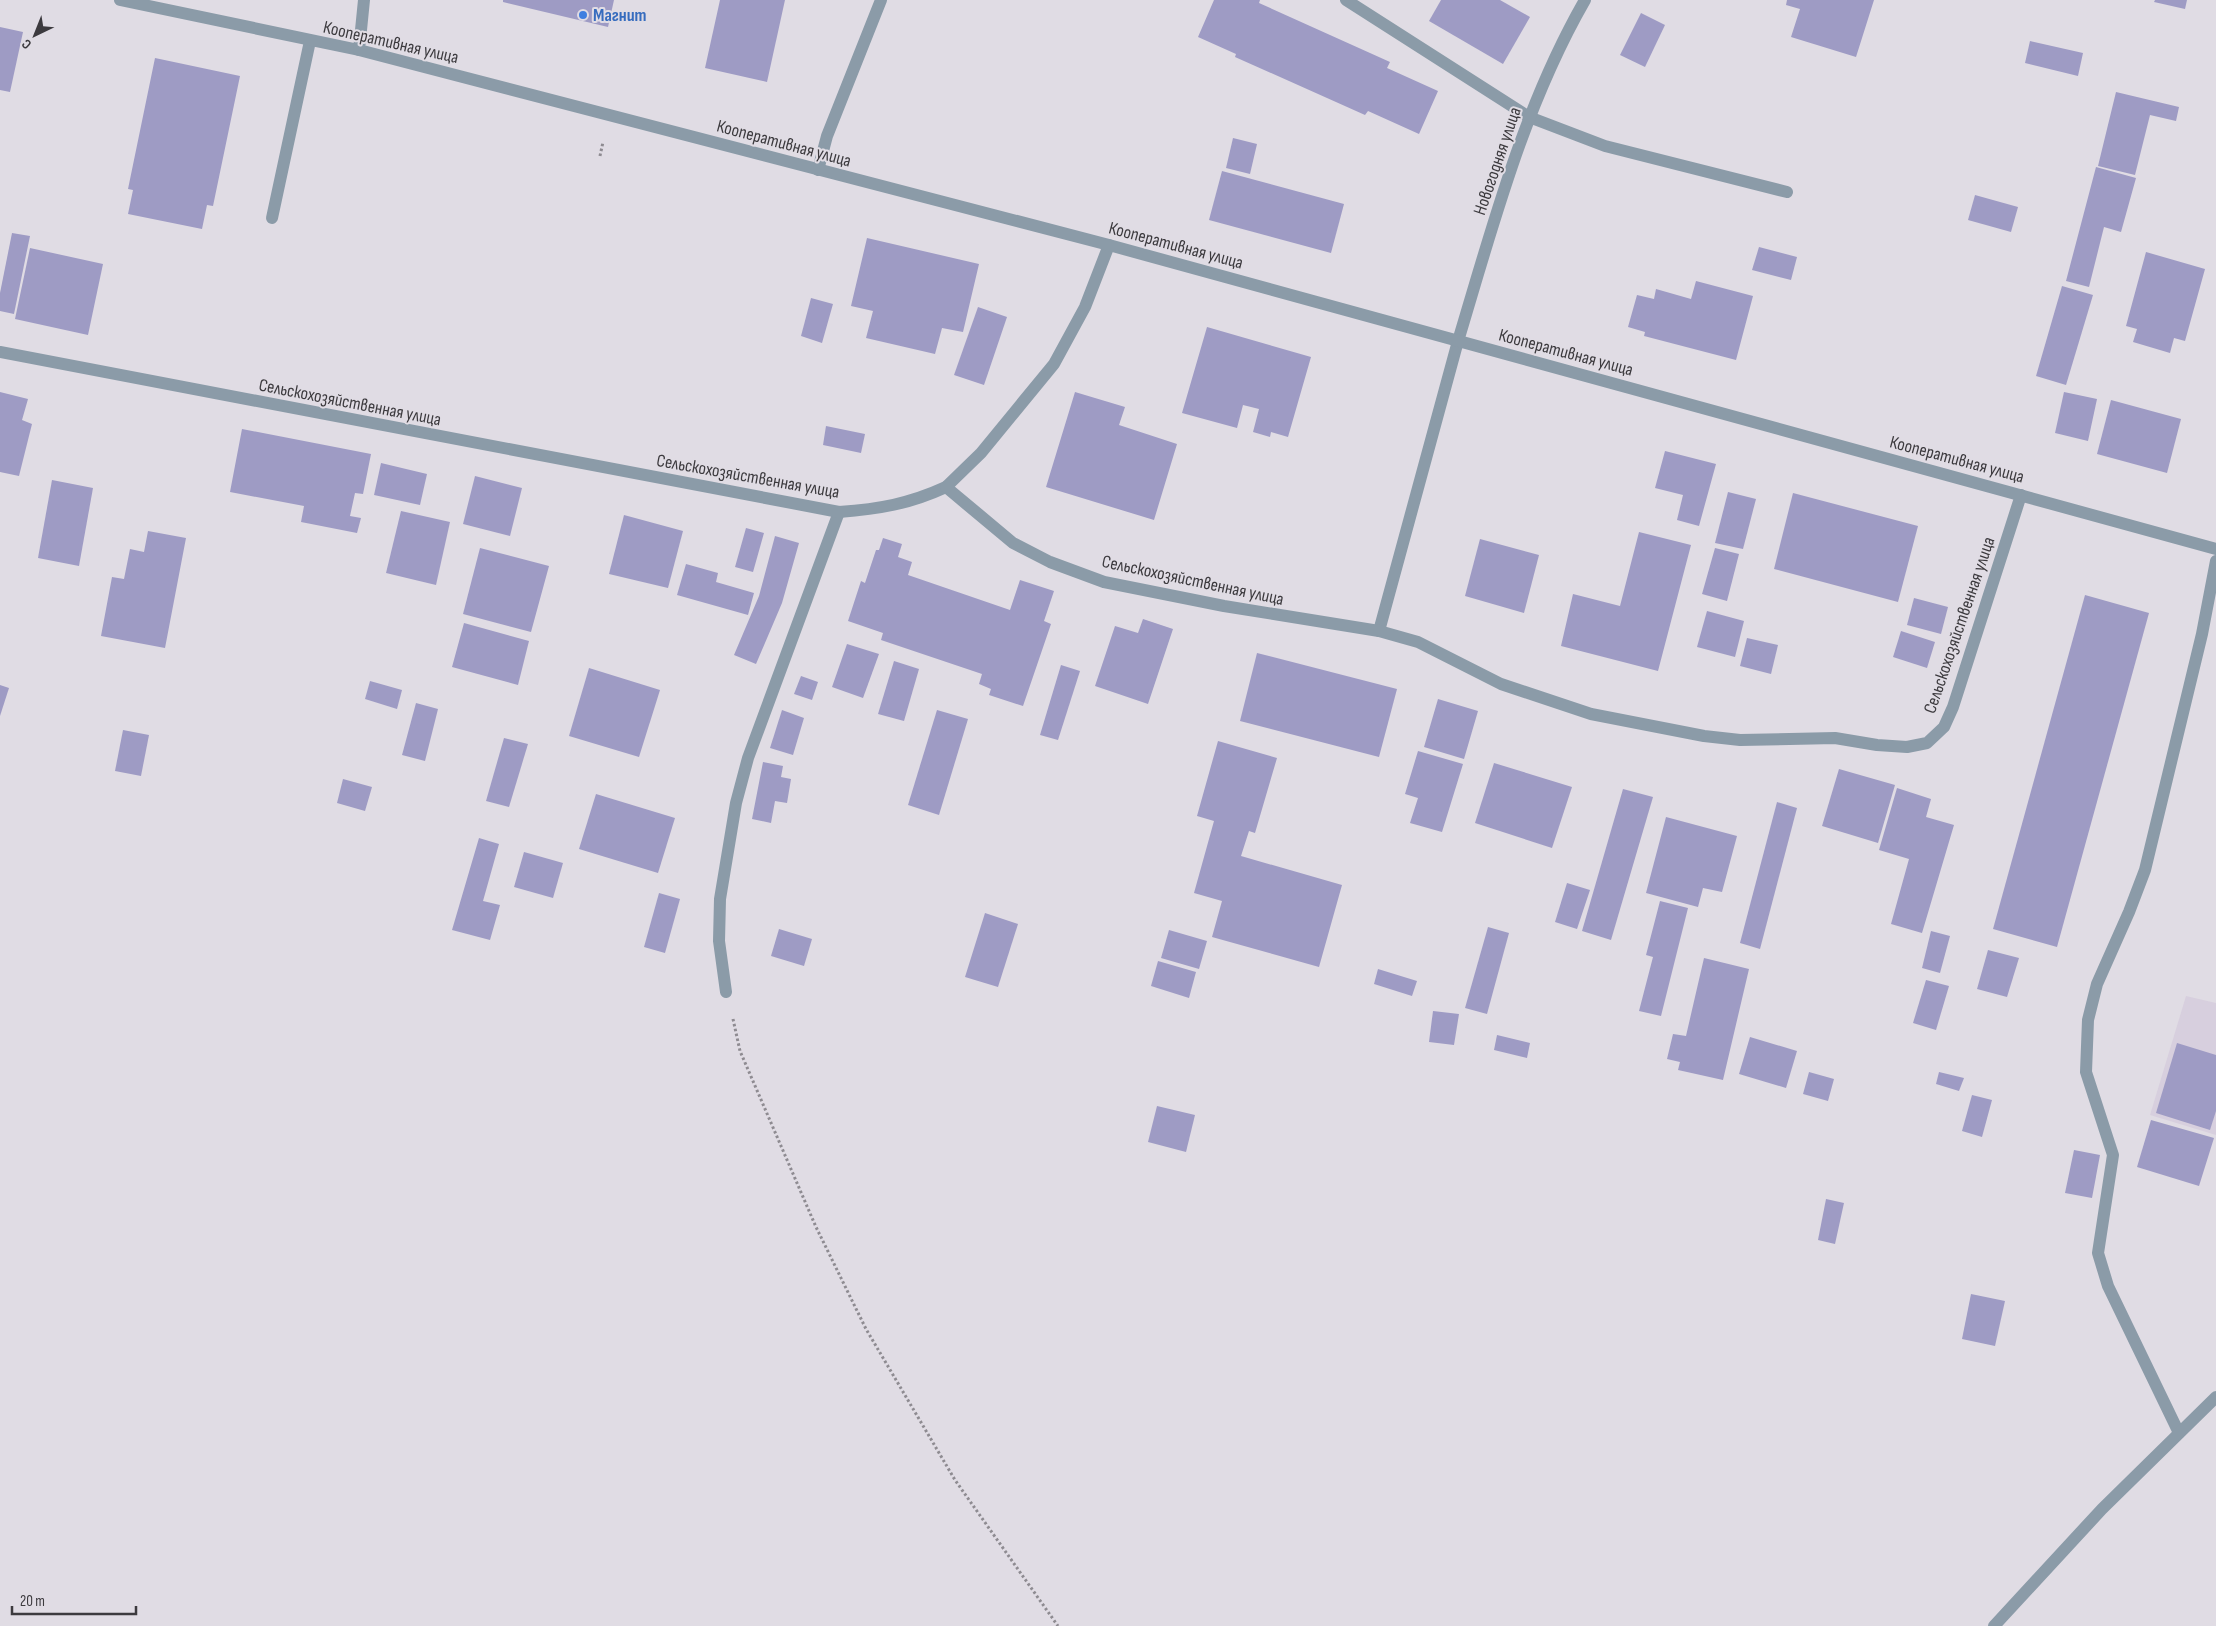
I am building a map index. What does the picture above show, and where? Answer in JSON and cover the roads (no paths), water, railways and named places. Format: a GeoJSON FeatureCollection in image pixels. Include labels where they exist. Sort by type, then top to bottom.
{"type":"FeatureCollection","features":[{"type":"Feature","properties":{"kind":"street","name":"Кооперативная улица"},"geometry":{"type":"LineString","coordinates":[[120,0],[359,50],[1109,245],[2216,549]]}},
{"type":"Feature","properties":{"kind":"street"},"geometry":{"type":"LineString","coordinates":[[359,50],[364,0]]}},
{"type":"Feature","properties":{"kind":"street"},"geometry":{"type":"LineString","coordinates":[[818,170],[827,136],[881,0]]}},
{"type":"Feature","properties":{"kind":"street"},"geometry":{"type":"LineString","coordinates":[[1346,0],[1529,117],[1605,146],[1787,192]]}},
{"type":"Feature","properties":{"kind":"street","name":"Новогодняя улица"},"geometry":{"type":"LineString","coordinates":[[1379,631],[1458,341],[1509,174],[1529,117],[1585,0]]}},
{"type":"Feature","properties":{"kind":"street"},"geometry":{"type":"LineString","coordinates":[[272,218],[310,41]]}},
{"type":"Feature","properties":{"kind":"street"},"geometry":{"type":"LineString","coordinates":[[946,487],[981,453],[1054,364],[1085,307],[1109,245]]}},
{"type":"Feature","properties":{"kind":"street","name":"Сельскохозяйственная улица"},"geometry":{"type":"LineString","coordinates":[[0,352],[838,512],[883,508],[919,500],[946,487],[1013,543],[1050,562],[1104,582],[1242,609],[1379,631],[1418,642],[1500,684],[1590,714],[1704,736],[1740,740],[1835,738],[1877,745],[1907,747],[1927,743],[1944,726],[1953,707],[2021,495]]}},
{"type":"Feature","properties":{"kind":"street"},"geometry":{"type":"LineString","coordinates":[[726,992],[719,941],[720,899],[736,803],[748,758],[838,512]]}},
{"type":"Feature","properties":{"kind":"street"},"geometry":{"type":"LineString","coordinates":[[2179,1433],[2108,1286],[2098,1253],[2113,1155],[2086,1072],[2088,1020],[2097,984],[2146,870],[2202,634],[2216,561]]}},
{"type":"Feature","properties":{"kind":"street"},"geometry":{"type":"LineString","coordinates":[[1994,1626],[2102,1509],[2216,1397]]}},
{"type":"Feature","properties":{"kind":"place","name":"Магнит"},"geometry":{"type":"Point","coordinates":[583,15]}}]}
